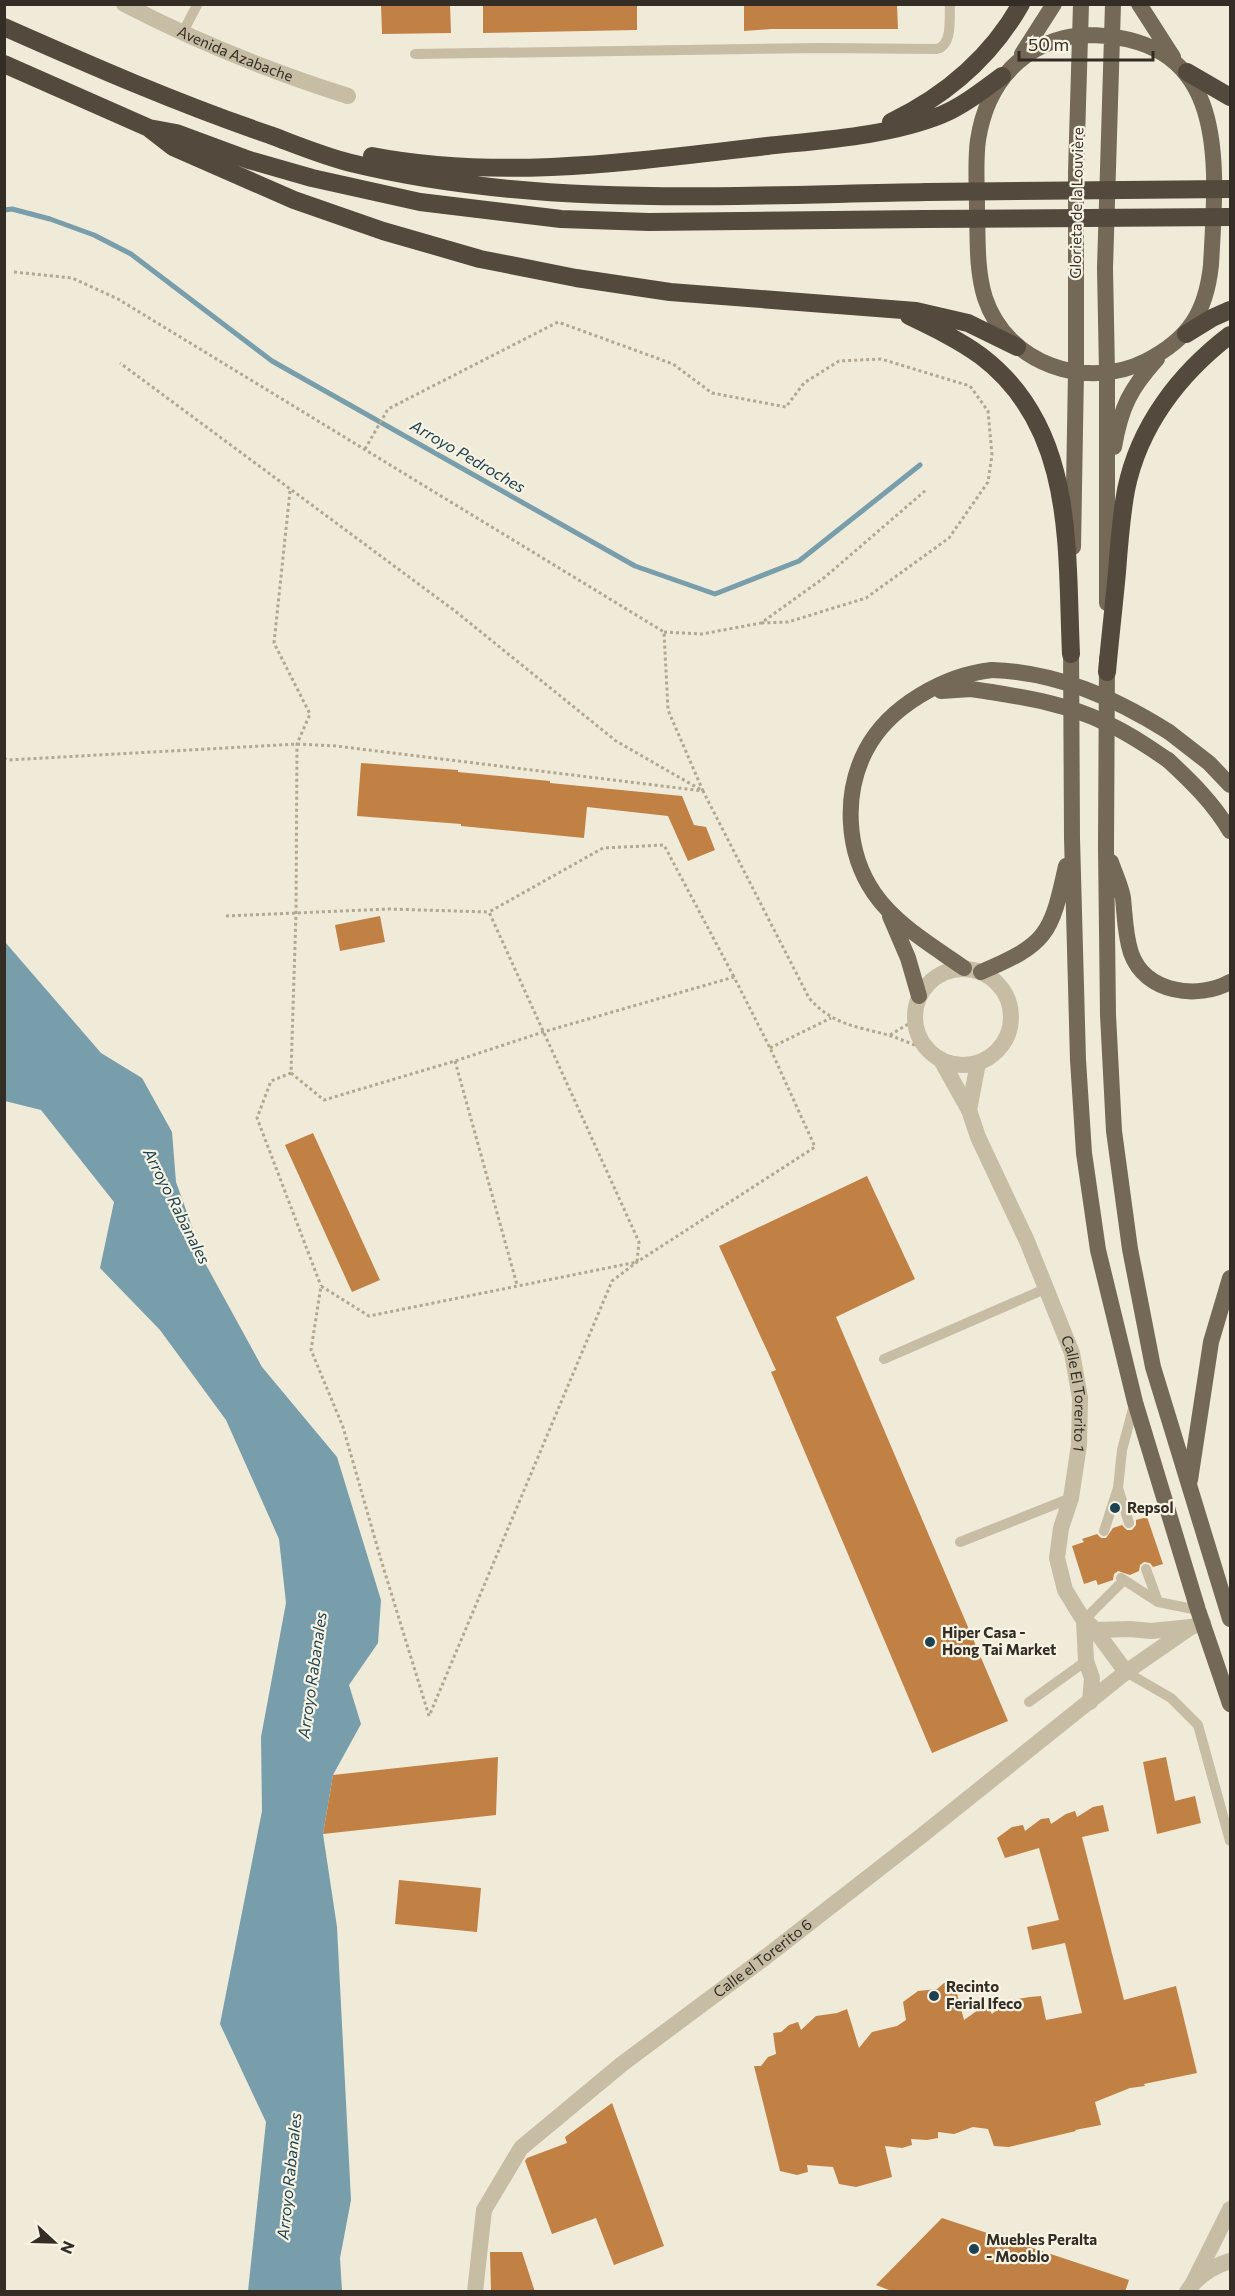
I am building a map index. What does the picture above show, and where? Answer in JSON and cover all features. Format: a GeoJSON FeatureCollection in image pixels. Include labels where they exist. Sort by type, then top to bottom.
{"type":"FeatureCollection","features":[{"type":"Feature","properties":{"kind":"highway"},"geometry":{"type":"LineString","coordinates":[[867,133],[907,114],[964,75],[990,49],[1021,4]]}},
{"type":"Feature","properties":{"kind":"highway"},"geometry":{"type":"LineString","coordinates":[[4,27],[132,83],[312,153],[461,184],[545,193],[671,197],[1230,189]]}},
{"type":"Feature","properties":{"kind":"highway"},"geometry":{"type":"LineString","coordinates":[[4,64],[149,128],[176,133],[249,160],[354,188],[420,202],[517,215],[649,222],[1230,218]]}},
{"type":"Feature","properties":{"kind":"highway"},"geometry":{"type":"LineString","coordinates":[[1183,69],[1230,97]]}},
{"type":"Feature","properties":{"kind":"highway"},"geometry":{"type":"LineString","coordinates":[[286,141],[316,144],[422,163],[462,167],[572,166],[867,133],[898,127],[941,115],[959,106],[1002,76]]}},
{"type":"Feature","properties":{"kind":"highway"},"geometry":{"type":"LineString","coordinates":[[149,128],[173,147],[294,200],[383,231],[480,258],[565,276],[670,292],[916,311],[958,320],[1017,347]]}},
{"type":"Feature","properties":{"kind":"highway"},"geometry":{"type":"LineString","coordinates":[[891,308],[953,339],[990,363],[1019,394],[1042,431],[1053,461],[1063,503],[1071,654]]}},
{"type":"Feature","properties":{"kind":"highway"},"geometry":{"type":"LineString","coordinates":[[1186,334],[1230,310]]}},
{"type":"Feature","properties":{"kind":"highway"},"geometry":{"type":"LineString","coordinates":[[1107,672],[1122,514],[1126,488],[1136,457],[1159,408],[1174,388],[1201,359],[1230,335]]}},
{"type":"Feature","properties":{"kind":"main road"},"geometry":{"type":"LineString","coordinates":[[1054,4],[1016,62],[1002,76],[990,99],[979,138],[976,160],[978,256],[980,279],[990,311],[1005,335],[1017,347],[1042,363],[1056,368],[1076,372],[1128,369],[1165,351]]}},
{"type":"Feature","properties":{"kind":"main road","name":"Glorieta de la Louvière"},"geometry":{"type":"LineString","coordinates":[[1072,838],[1071,654],[1076,372],[1076,172],[1081,4]]}},
{"type":"Feature","properties":{"kind":"main road","name":"Glorieta de la Louvière"},"geometry":{"type":"LineString","coordinates":[[1106,492],[1105,268],[1113,4]]}},
{"type":"Feature","properties":{"kind":"main road"},"geometry":{"type":"LineString","coordinates":[[1139,4],[1202,100],[1209,120],[1214,158],[1210,279],[1201,309],[1186,334],[1165,351],[1139,379],[1124,405],[1106,492],[1108,1015],[1114,1131],[1130,1249],[1153,1366],[1229,1613]]}},
{"type":"Feature","properties":{"kind":"main road"},"geometry":{"type":"LineString","coordinates":[[1016,62],[1057,39],[1081,35],[1112,35],[1152,48],[1183,69]]}},
{"type":"Feature","properties":{"kind":"main road"},"geometry":{"type":"LineString","coordinates":[[1072,838],[1057,908],[1046,932],[1031,948],[1012,958],[973,970],[907,927],[888,910],[873,891],[860,865],[853,843],[850,799],[856,774],[866,749],[894,715],[922,695],[963,676],[992,670],[1021,673],[1085,688],[1133,709],[1169,732],[1209,763],[1230,785]]}},
{"type":"Feature","properties":{"kind":"main road"},"geometry":{"type":"LineString","coordinates":[[922,695],[950,690],[991,692],[1047,703],[1082,713],[1129,734],[1168,760],[1198,787],[1220,814],[1230,831]]}},
{"type":"Feature","properties":{"kind":"main road"},"geometry":{"type":"LineString","coordinates":[[1072,838],[1076,995],[1084,1153],[1098,1250],[1135,1402],[1197,1620],[1230,1704]]}},
{"type":"Feature","properties":{"kind":"main road"},"geometry":{"type":"LineString","coordinates":[[1106,847],[1122,895],[1126,935],[1132,956],[1142,970],[1152,980],[1172,990],[1192,993],[1219,988],[1230,982]]}},
{"type":"Feature","properties":{"kind":"main road"},"geometry":{"type":"LineString","coordinates":[[888,910],[908,958],[919,996]]}},
{"type":"Feature","properties":{"kind":"main road"},"geometry":{"type":"LineString","coordinates":[[1189,1487],[1211,1342],[1230,1278]]}},
{"type":"Feature","properties":{"kind":"street","name":"Avenida Azabache"},"geometry":{"type":"LineString","coordinates":[[124,4],[182,34],[287,77],[348,96]]}},
{"type":"Feature","properties":{"kind":"street"},"geometry":{"type":"LineString","coordinates":[[950,970],[973,970],[993,979],[1003,990],[1009,1004],[1011,1018],[1008,1032],[1001,1046],[991,1056],[978,1063],[965,1065],[941,1060],[927,1050],[919,1036],[915,1020],[919,996],[938,975],[950,970]]}},
{"type":"Feature","properties":{"kind":"street","name":"Calle El Torerito 1"},"geometry":{"type":"LineString","coordinates":[[941,1060],[969,1110],[978,1137],[1028,1241],[1072,1353],[1080,1398],[1079,1445],[1071,1498],[1061,1528],[1057,1558],[1065,1590],[1126,1672]]}},
{"type":"Feature","properties":{"kind":"street","name":"Calle El Torerito 1"},"geometry":{"type":"LineString","coordinates":[[969,1110],[978,1063]]}},
{"type":"Feature","properties":{"kind":"street"},"geometry":{"type":"LineString","coordinates":[[1090,1702],[1092,1677],[1086,1661],[1089,1625],[1151,1631],[1197,1620]]}},
{"type":"Feature","properties":{"kind":"street","name":"Calle el Torerito 6"},"geometry":{"type":"LineString","coordinates":[[475,2292],[484,2210],[521,2148],[622,2064],[764,1959],[1126,1672],[1197,1620]]}},
{"type":"Feature","properties":{"kind":"street"},"geometry":{"type":"LineString","coordinates":[[1190,2288],[1230,2210]]}},
{"type":"Feature","properties":{"kind":"street"},"geometry":{"type":"LineString","coordinates":[[1190,2288],[1219,2264],[1230,2261]]}},
{"type":"Feature","properties":{"kind":"lane"},"geometry":{"type":"LineString","coordinates":[[415,54],[937,49],[942,48],[947,42],[950,4]]}},
{"type":"Feature","properties":{"kind":"lane"},"geometry":{"type":"LineString","coordinates":[[182,34],[200,5]]}},
{"type":"Feature","properties":{"kind":"lane"},"geometry":{"type":"LineString","coordinates":[[884,1359],[1045,1289]]}},
{"type":"Feature","properties":{"kind":"lane"},"geometry":{"type":"LineString","coordinates":[[1104,1531],[1118,1488],[1122,1450],[1135,1402]]}},
{"type":"Feature","properties":{"kind":"lane"},"geometry":{"type":"LineString","coordinates":[[1118,1488],[1129,1522]]}},
{"type":"Feature","properties":{"kind":"lane"},"geometry":{"type":"LineString","coordinates":[[960,1542],[1071,1498]]}},
{"type":"Feature","properties":{"kind":"lane"},"geometry":{"type":"LineString","coordinates":[[1146,1569],[1158,1602]]}},
{"type":"Feature","properties":{"kind":"lane"},"geometry":{"type":"LineString","coordinates":[[1089,1625],[1123,1579],[1158,1602],[1197,1620]]}},
{"type":"Feature","properties":{"kind":"lane"},"geometry":{"type":"LineString","coordinates":[[1029,1702],[1086,1661]]}},
{"type":"Feature","properties":{"kind":"lane"},"geometry":{"type":"LineString","coordinates":[[1126,1672],[1171,1698],[1198,1725],[1230,1841]]}},
{"type":"Feature","properties":{"kind":"path"},"geometry":{"type":"LineString","coordinates":[[14,272],[72,278],[118,299],[664,632],[702,634],[760,623],[788,622],[866,598],[949,538],[988,482],[992,455],[988,411],[970,386],[881,359],[839,361],[804,384],[786,407],[712,393],[673,364],[558,322],[388,409],[365,449]]}},
{"type":"Feature","properties":{"kind":"path"},"geometry":{"type":"LineString","coordinates":[[120,363],[455,611],[616,741],[704,791]]}},
{"type":"Feature","properties":{"kind":"path"},"geometry":{"type":"LineString","coordinates":[[290,490],[274,643],[310,714],[297,744],[296,913],[291,1073]]}},
{"type":"Feature","properties":{"kind":"path"},"geometry":{"type":"LineString","coordinates":[[760,623],[825,577],[927,490]]}},
{"type":"Feature","properties":{"kind":"path"},"geometry":{"type":"LineString","coordinates":[[664,632],[668,710],[704,791],[809,998],[831,1018],[890,1035],[927,1050]]}},
{"type":"Feature","properties":{"kind":"path"},"geometry":{"type":"LineString","coordinates":[[4,758],[8,760],[297,744],[348,747],[704,791]]}},
{"type":"Feature","properties":{"kind":"path"},"geometry":{"type":"LineString","coordinates":[[226,916],[388,909],[489,912],[603,848],[664,845],[770,1048],[815,1147],[637,1262],[612,1281],[429,1716],[343,1427],[311,1350],[321,1286],[257,1118],[271,1081],[291,1073]]}},
{"type":"Feature","properties":{"kind":"path"},"geometry":{"type":"LineString","coordinates":[[489,912],[639,1242],[637,1262]]}},
{"type":"Feature","properties":{"kind":"path"},"geometry":{"type":"LineString","coordinates":[[291,1073],[324,1100],[543,1032],[734,977]]}},
{"type":"Feature","properties":{"kind":"path"},"geometry":{"type":"LineString","coordinates":[[770,1048],[831,1018]]}},
{"type":"Feature","properties":{"kind":"path"},"geometry":{"type":"LineString","coordinates":[[890,1035],[915,1020]]}},
{"type":"Feature","properties":{"kind":"path"},"geometry":{"type":"LineString","coordinates":[[455,1061],[517,1285]]}},
{"type":"Feature","properties":{"kind":"path"},"geometry":{"type":"LineString","coordinates":[[321,1286],[369,1316],[637,1262]]}},
{"type":"Feature","properties":{"kind":"water","name":"Arroyo Rabanales"},"geometry":{"type":"Polygon","coordinates":[[[5,942],[101,1053],[142,1078],[172,1132],[176,1182],[205,1263],[262,1367],[337,1457],[381,1600],[378,1643],[349,1685],[361,1724],[333,1775],[323,1834],[337,1927],[351,2200],[340,2258],[342,2291],[248,2291],[266,2122],[220,2024],[262,1811],[261,1737],[286,1603],[279,1539],[226,1420],[160,1330],[100,1268],[114,1202],[41,1110],[5,1101],[5,942]]]}},
{"type":"Feature","properties":{"kind":"building"},"geometry":{"type":"Polygon","coordinates":[[[381,4],[450,4],[451,33],[382,34],[381,4]]]}},
{"type":"Feature","properties":{"kind":"building"},"geometry":{"type":"Polygon","coordinates":[[[483,4],[637,4],[637,30],[483,33],[483,4]]]}},
{"type":"Feature","properties":{"kind":"building"},"geometry":{"type":"Polygon","coordinates":[[[744,4],[897,4],[898,29],[744,31],[744,4]]]}},
{"type":"Feature","properties":{"kind":"building"},"geometry":{"type":"Polygon","coordinates":[[[361,763],[458,770],[458,772],[550,781],[550,783],[682,796],[694,825],[706,827],[715,850],[688,861],[668,816],[587,807],[584,838],[461,826],[461,824],[357,816],[361,763]]]}},
{"type":"Feature","properties":{"kind":"building"},"geometry":{"type":"Polygon","coordinates":[[[380,916],[385,942],[340,951],[335,925],[380,916]]]}},
{"type":"Feature","properties":{"kind":"building"},"geometry":{"type":"Polygon","coordinates":[[[313,1133],[380,1280],[352,1292],[285,1145],[313,1133]]]}},
{"type":"Feature","properties":{"kind":"building"},"geometry":{"type":"Polygon","coordinates":[[[867,1176],[915,1279],[836,1317],[1008,1721],[932,1753],[771,1372],[776,1370],[719,1246],[867,1176]]]}},
{"type":"Feature","properties":{"kind":"building"},"geometry":{"type":"Polygon","coordinates":[[[1147,1517],[1163,1564],[1153,1567],[1150,1563],[1144,1562],[1140,1565],[1139,1571],[1130,1575],[1118,1571],[1114,1574],[1113,1580],[1098,1585],[1096,1580],[1084,1584],[1072,1546],[1084,1542],[1082,1539],[1097,1534],[1101,1538],[1106,1538],[1113,1528],[1122,1525],[1127,1530],[1132,1530],[1136,1525],[1136,1520],[1147,1517]]]}},
{"type":"Feature","properties":{"kind":"building"},"geometry":{"type":"Polygon","coordinates":[[[498,1757],[496,1815],[323,1834],[333,1775],[498,1757]]]}},
{"type":"Feature","properties":{"kind":"building"},"geometry":{"type":"Polygon","coordinates":[[[1166,1757],[1175,1801],[1195,1796],[1201,1823],[1157,1834],[1143,1762],[1166,1757]]]}},
{"type":"Feature","properties":{"kind":"building","name":"Recinto Ferial Ifeco"},"geometry":{"type":"Polygon","coordinates":[[[1103,1805],[1109,1831],[1082,1837],[1124,2000],[1176,1986],[1197,2073],[1144,2084],[1145,2086],[1130,2088],[1095,2102],[1101,2125],[1009,2147],[994,2146],[988,2129],[973,2127],[954,2134],[938,2132],[938,2138],[911,2139],[912,2145],[902,2148],[885,2146],[892,2177],[856,2187],[839,2184],[833,2167],[807,2165],[808,2172],[797,2175],[780,2171],[754,2066],[761,2066],[768,2057],[776,2054],[773,2033],[781,2032],[789,2025],[798,2022],[801,2030],[816,2016],[847,2009],[859,2048],[872,2032],[897,2026],[906,2020],[903,2002],[918,1991],[937,1989],[944,1983],[954,1982],[964,2020],[978,2010],[988,2007],[992,2014],[1005,2001],[1041,1996],[1046,2020],[1082,2013],[1065,1943],[1032,1950],[1027,1927],[1059,1920],[1039,1848],[1005,1858],[997,1838],[1012,1827],[1023,1825],[1025,1831],[1041,1819],[1049,1818],[1051,1824],[1066,1814],[1075,1811],[1077,1817],[1093,1807],[1103,1805]]]}},
{"type":"Feature","properties":{"kind":"building"},"geometry":{"type":"Polygon","coordinates":[[[399,1880],[481,1888],[477,1932],[395,1924],[399,1880]]]}},
{"type":"Feature","properties":{"kind":"building"},"geometry":{"type":"Polygon","coordinates":[[[612,2103],[664,2246],[614,2265],[596,2218],[552,2234],[525,2161],[527,2158],[567,2143],[565,2137],[612,2103]]]}},
{"type":"Feature","properties":{"kind":"building","name":"Muebles Peralta - Mooblo"},"geometry":{"type":"Polygon","coordinates":[[[942,2218],[1129,2280],[1125,2292],[894,2292],[876,2285],[942,2218]]]}},
{"type":"Feature","properties":{"kind":"building"},"geometry":{"type":"Polygon","coordinates":[[[490,2252],[522,2252],[535,2292],[491,2292],[490,2252]]]}},
{"type":"Feature","properties":{"kind":"waterway","name":"Arroyo Pedroches"},"geometry":{"type":"LineString","coordinates":[[4,210],[12,209],[50,219],[94,235],[131,254],[272,361],[635,566],[715,594],[799,561],[920,465]]}},
{"type":"Feature","properties":{"kind":"place","name":"Repsol"},"geometry":{"type":"Point","coordinates":[1115,1508]}},
{"type":"Feature","properties":{"kind":"place","name":"Hiper Casa - Hong Tai Market"},"geometry":{"type":"Point","coordinates":[930,1642]}},
{"type":"Feature","properties":{"kind":"place","name":"Recinto Ferial Ifeco"},"geometry":{"type":"Point","coordinates":[934,1996]}},
{"type":"Feature","properties":{"kind":"place","name":"Muebles Peralta - Mooblo"},"geometry":{"type":"Point","coordinates":[974,2249]}}]}
